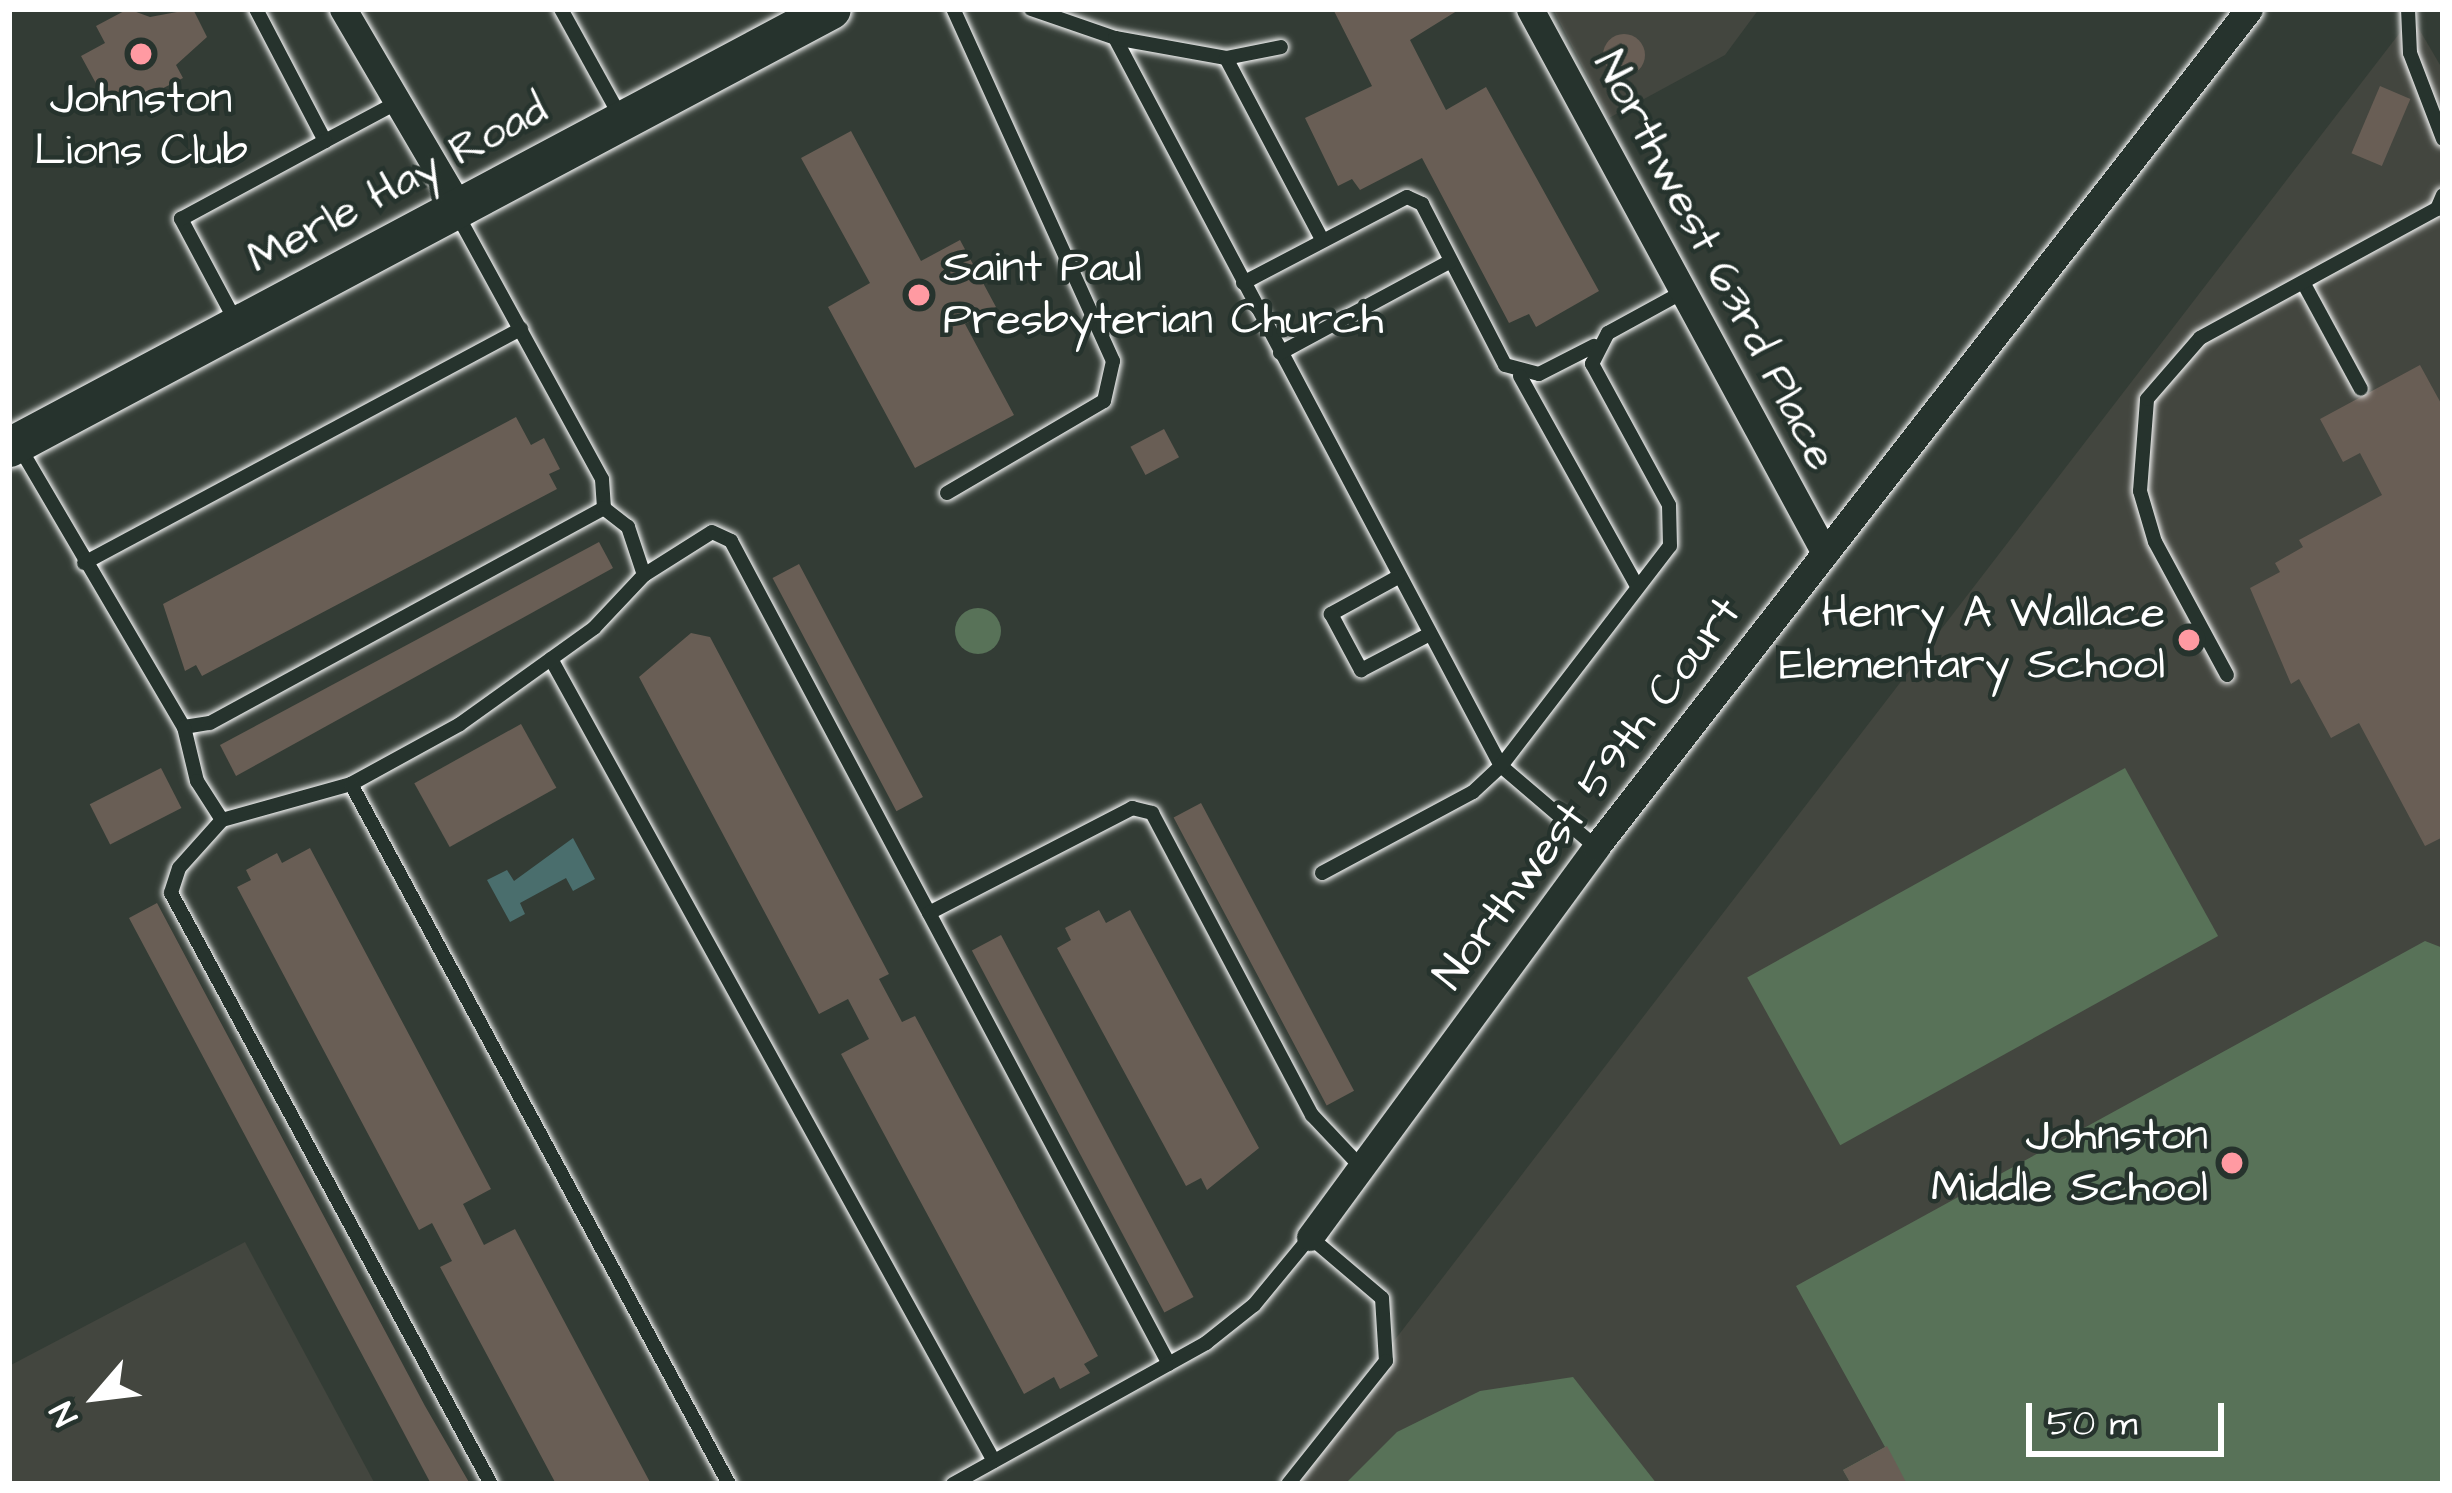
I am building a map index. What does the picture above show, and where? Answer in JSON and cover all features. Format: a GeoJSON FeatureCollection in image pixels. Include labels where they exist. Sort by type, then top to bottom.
{"type":"FeatureCollection","features":[{"type":"Feature","properties":{"kind":"main road","name":"Merle Hay Road"},"geometry":{"type":"LineString","coordinates":[[13,444],[831,9]]}},
{"type":"Feature","properties":{"kind":"street"},"geometry":{"type":"LineString","coordinates":[[343,9],[457,208]]}},
{"type":"Feature","properties":{"kind":"street","name":"Northwest 63rd Place"},"geometry":{"type":"LineString","coordinates":[[1530,9],[1825,553]]}},
{"type":"Feature","properties":{"kind":"street","name":"Northwest 59th Court"},"geometry":{"type":"LineString","coordinates":[[1310,1237],[1596,847],[2249,9]]}},
{"type":"Feature","properties":{"kind":"lane"},"geometry":{"type":"LineString","coordinates":[[256,9],[325,141]]}},
{"type":"Feature","properties":{"kind":"lane"},"geometry":{"type":"LineString","coordinates":[[561,9],[622,120]]}},
{"type":"Feature","properties":{"kind":"lane"},"geometry":{"type":"LineString","coordinates":[[946,493],[1104,401],[1112,361],[953,9]]}},
{"type":"Feature","properties":{"kind":"lane"},"geometry":{"type":"LineString","coordinates":[[1031,9],[1115,38],[1226,58],[1281,47]]}},
{"type":"Feature","properties":{"kind":"lane"},"geometry":{"type":"LineString","coordinates":[[2408,9],[2410,53],[2443,139]]}},
{"type":"Feature","properties":{"kind":"lane"},"geometry":{"type":"LineString","coordinates":[[1115,38],[1428,635],[1502,766],[1596,847]]}},
{"type":"Feature","properties":{"kind":"lane"},"geometry":{"type":"LineString","coordinates":[[1226,58],[1322,239]]}},
{"type":"Feature","properties":{"kind":"lane"},"geometry":{"type":"LineString","coordinates":[[238,325],[181,219],[398,102]]}},
{"type":"Feature","properties":{"kind":"lane"},"geometry":{"type":"LineString","coordinates":[[2227,675],[2155,542],[2137,433],[2173,359],[2437,208],[2443,195]]}},
{"type":"Feature","properties":{"kind":"lane"},"geometry":{"type":"LineString","coordinates":[[1243,283],[1407,197],[1421,204],[1505,365],[1520,376],[1637,586]]}},
{"type":"Feature","properties":{"kind":"lane"},"geometry":{"type":"LineString","coordinates":[[457,208],[602,479],[604,508],[628,527],[644,575]]}},
{"type":"Feature","properties":{"kind":"lane"},"geometry":{"type":"LineString","coordinates":[[1280,353],[1451,261]]}},
{"type":"Feature","properties":{"kind":"lane"},"geometry":{"type":"LineString","coordinates":[[2304,284],[2361,389]]}},
{"type":"Feature","properties":{"kind":"lane"},"geometry":{"type":"LineString","coordinates":[[1520,376],[1594,346],[1683,292]]}},
{"type":"Feature","properties":{"kind":"lane"},"geometry":{"type":"LineString","coordinates":[[84,563],[521,329]]}},
{"type":"Feature","properties":{"kind":"lane"},"geometry":{"type":"LineString","coordinates":[[1322,873],[1473,792],[1502,766],[1637,586],[1676,525],[1592,364],[1594,346]]}},
{"type":"Feature","properties":{"kind":"lane"},"geometry":{"type":"LineString","coordinates":[[13,444],[184,727],[197,781],[222,820]]}},
{"type":"Feature","properties":{"kind":"lane"},"geometry":{"type":"LineString","coordinates":[[184,727],[210,723],[604,508]]}},
{"type":"Feature","properties":{"kind":"lane"},"geometry":{"type":"LineString","coordinates":[[491,1484],[171,893],[179,868],[222,820],[351,784],[551,659],[644,575],[712,532],[730,541],[1169,1364]]}},
{"type":"Feature","properties":{"kind":"lane"},"geometry":{"type":"LineString","coordinates":[[1398,577],[1331,614],[1361,670],[1428,635]]}},
{"type":"Feature","properties":{"kind":"lane"},"geometry":{"type":"LineString","coordinates":[[551,659],[994,1461]]}},
{"type":"Feature","properties":{"kind":"lane"},"geometry":{"type":"LineString","coordinates":[[351,784],[728,1484]]}},
{"type":"Feature","properties":{"kind":"lane"},"geometry":{"type":"LineString","coordinates":[[929,913],[1132,808],[1152,814],[1312,1114],[1361,1167]]}},
{"type":"Feature","properties":{"kind":"lane"},"geometry":{"type":"LineString","coordinates":[[953,1484],[1169,1364],[1254,1305],[1310,1237],[1385,1298],[1386,1361],[1288,1484]]}},
{"type":"Feature","properties":{"kind":"shaded area"},"geometry":{"type":"Polygon","coordinates":[[[1553,9],[1759,9],[1725,55],[1609,118],[1553,9]]]}},
{"type":"Feature","properties":{"kind":"shaded area","name":"Henry A Wallace Elementary School"},"geometry":{"type":"Polygon","coordinates":[[[2412,17],[2443,70],[2443,1484],[1284,1484],[2412,17]]]}},
{"type":"Feature","properties":{"kind":"shaded area"},"geometry":{"type":"Polygon","coordinates":[[[245,1242],[375,1484],[9,1484],[9,1366],[245,1242]]]}},
{"type":"Feature","properties":{"kind":"green space"},"geometry":{"type":"Polygon","coordinates":[[[978,608],[994,615],[1001,631],[994,647],[978,654],[962,647],[955,631],[962,615],[978,608]]]}},
{"type":"Feature","properties":{"kind":"green space"},"geometry":{"type":"Polygon","coordinates":[[[2125,768],[2218,936],[1840,1145],[1747,977],[2125,768]]]}},
{"type":"Feature","properties":{"kind":"green space","name":"Johnston Middle School"},"geometry":{"type":"Polygon","coordinates":[[[2425,941],[2443,948],[2443,1484],[1851,1484],[1843,1470],[1885,1447],[1796,1286],[2425,941]]]}},
{"type":"Feature","properties":{"kind":"green space"},"geometry":{"type":"Polygon","coordinates":[[[1573,1377],[1657,1484],[1345,1484],[1397,1432],[1480,1391],[1573,1377]]]}},
{"type":"Feature","properties":{"kind":"water"},"geometry":{"type":"Polygon","coordinates":[[[573,838],[595,879],[573,891],[566,878],[520,903],[525,914],[510,922],[487,880],[507,870],[514,881],[573,838]]]}},
{"type":"Feature","properties":{"kind":"building","name":"Johnston Lions Club"},"geometry":{"type":"Polygon","coordinates":[[[128,9],[150,17],[193,9],[207,37],[176,65],[183,78],[136,102],[128,87],[105,100],[81,56],[105,43],[96,26],[128,9]]]}},
{"type":"Feature","properties":{"kind":"building"},"geometry":{"type":"Polygon","coordinates":[[[1333,9],[1460,9],[1410,40],[1446,110],[1486,87],[1599,291],[1536,327],[1529,314],[1509,323],[1422,158],[1360,190],[1352,179],[1338,186],[1305,118],[1372,86],[1333,9]]]}},
{"type":"Feature","properties":{"kind":"building"},"geometry":{"type":"Polygon","coordinates":[[[1624,34],[1639,40],[1645,55],[1639,70],[1624,76],[1609,70],[1603,55],[1609,40],[1624,34]]]}},
{"type":"Feature","properties":{"kind":"building"},"geometry":{"type":"Polygon","coordinates":[[[2380,86],[2410,99],[2382,166],[2351,153],[2380,86]]]}},
{"type":"Feature","properties":{"kind":"building","name":"Saint Paul Presbyterian Church"},"geometry":{"type":"Polygon","coordinates":[[[851,131],[921,261],[960,240],[996,307],[965,324],[1014,415],[915,468],[828,307],[870,283],[801,158],[851,131]]]}},
{"type":"Feature","properties":{"kind":"building","name":"Henry A Wallace Elementary School"},"geometry":{"type":"Polygon","coordinates":[[[2420,365],[2443,407],[2443,837],[2425,846],[2359,723],[2331,738],[2299,679],[2291,684],[2250,588],[2280,572],[2275,563],[2303,547],[2299,540],[2382,495],[2360,453],[2343,462],[2320,419],[2420,365]]]}},
{"type":"Feature","properties":{"kind":"building"},"geometry":{"type":"Polygon","coordinates":[[[516,417],[531,445],[544,438],[560,469],[549,474],[557,489],[202,676],[196,665],[185,671],[163,604],[516,417]]]}},
{"type":"Feature","properties":{"kind":"building"},"geometry":{"type":"Polygon","coordinates":[[[1164,429],[1179,457],[1145,475],[1130,447],[1164,429]]]}},
{"type":"Feature","properties":{"kind":"building"},"geometry":{"type":"Polygon","coordinates":[[[599,542],[613,568],[236,776],[220,745],[599,542]]]}},
{"type":"Feature","properties":{"kind":"building"},"geometry":{"type":"Polygon","coordinates":[[[799,564],[923,797],[896,811],[773,578],[799,564]]]}},
{"type":"Feature","properties":{"kind":"building"},"geometry":{"type":"Polygon","coordinates":[[[691,633],[710,637],[889,974],[879,979],[902,1022],[915,1016],[1098,1356],[1084,1364],[1090,1373],[1060,1389],[1054,1377],[1024,1394],[841,1054],[869,1039],[848,999],[819,1014],[639,677],[691,633]]]}},
{"type":"Feature","properties":{"kind":"building"},"geometry":{"type":"Polygon","coordinates":[[[521,724],[556,788],[450,847],[414,783],[521,724]]]}},
{"type":"Feature","properties":{"kind":"building"},"geometry":{"type":"Polygon","coordinates":[[[161,768],[181,808],[110,844],[90,804],[161,768]]]}},
{"type":"Feature","properties":{"kind":"building"},"geometry":{"type":"Polygon","coordinates":[[[1201,803],[1354,1091],[1327,1105],[1174,818],[1201,803]]]}},
{"type":"Feature","properties":{"kind":"building"},"geometry":{"type":"Polygon","coordinates":[[[310,848],[491,1189],[463,1204],[484,1245],[515,1229],[651,1484],[556,1484],[440,1267],[452,1261],[432,1223],[419,1230],[237,887],[251,880],[246,870],[277,853],[282,863],[310,848]]]}},
{"type":"Feature","properties":{"kind":"building"},"geometry":{"type":"Polygon","coordinates":[[[157,903],[470,1484],[431,1484],[129,918],[157,903]]]}},
{"type":"Feature","properties":{"kind":"building"},"geometry":{"type":"Polygon","coordinates":[[[1099,910],[1106,923],[1130,910],[1259,1148],[1207,1190],[1201,1178],[1186,1186],[1057,948],[1071,940],[1065,928],[1099,910]]]}},
{"type":"Feature","properties":{"kind":"building"},"geometry":{"type":"Polygon","coordinates":[[[1001,935],[1193,1297],[1164,1313],[972,950],[1001,935]]]}},
{"type":"Feature","properties":{"kind":"building"},"geometry":{"type":"Polygon","coordinates":[[[1887,1446],[1907,1484],[1851,1484],[1843,1470],[1887,1446]]]}},
{"type":"Feature","properties":{"kind":"place","name":"Johnston Lions Club"},"geometry":{"type":"Point","coordinates":[141,54]}},
{"type":"Feature","properties":{"kind":"place","name":"Saint Paul Presbyterian Church"},"geometry":{"type":"Point","coordinates":[919,295]}},
{"type":"Feature","properties":{"kind":"place","name":"Henry A Wallace Elementary School"},"geometry":{"type":"Point","coordinates":[2189,640]}},
{"type":"Feature","properties":{"kind":"place","name":"Johnston Middle School"},"geometry":{"type":"Point","coordinates":[2232,1163]}}]}
